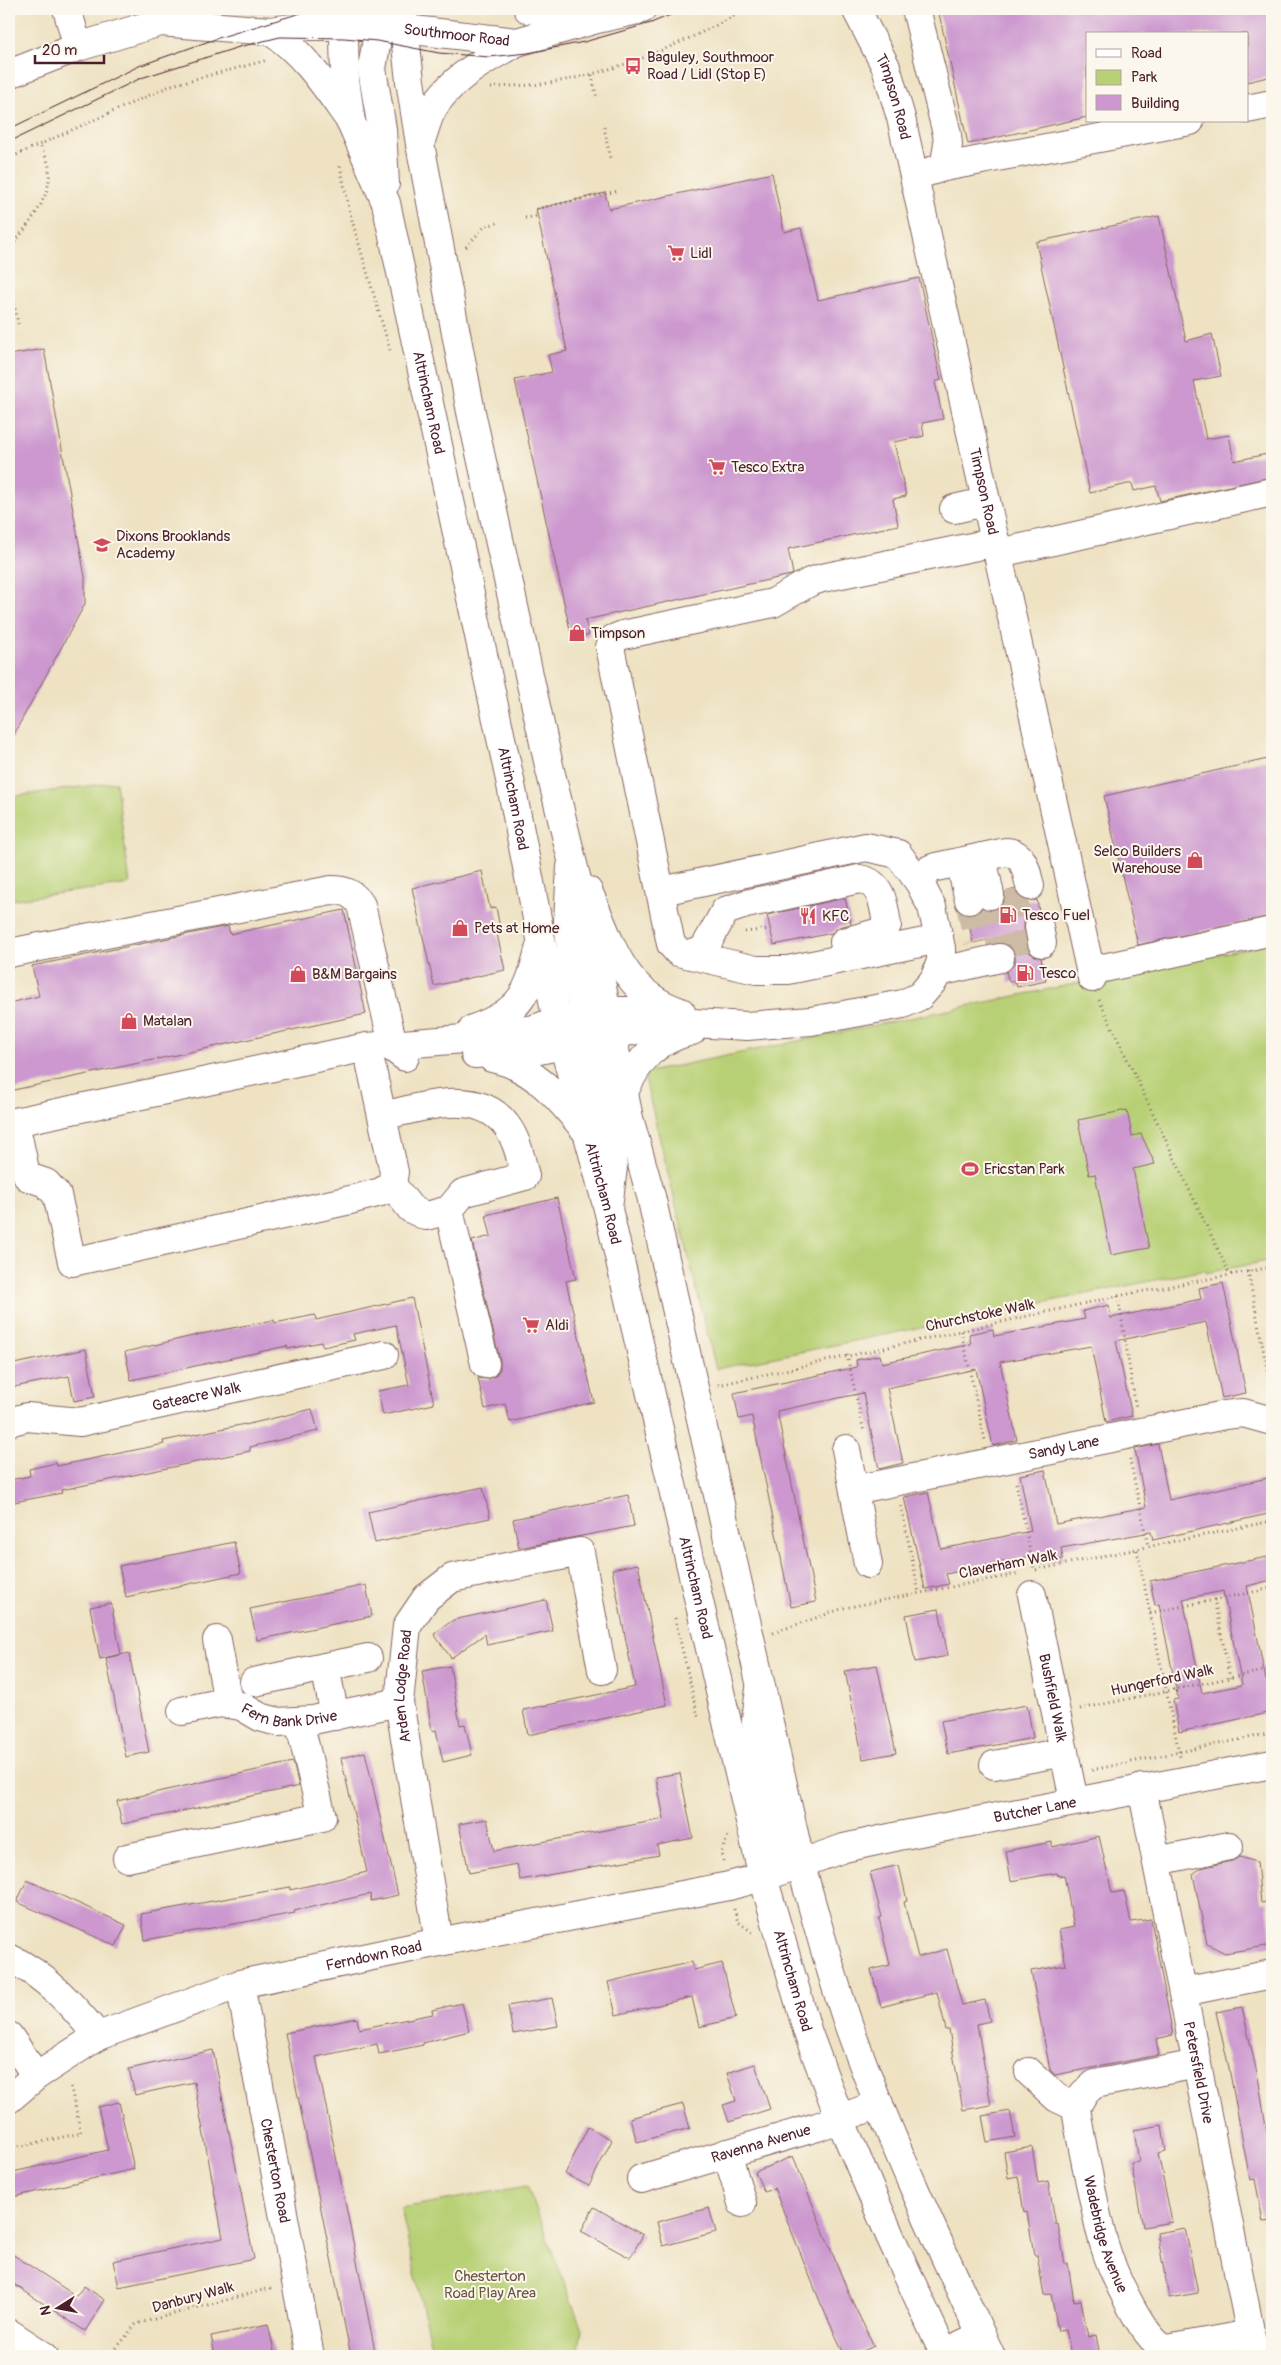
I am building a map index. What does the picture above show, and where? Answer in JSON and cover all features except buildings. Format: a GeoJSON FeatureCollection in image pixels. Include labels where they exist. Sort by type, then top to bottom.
{"type":"FeatureCollection","features":[{"type":"Feature","properties":{"kind":"main road"},"geometry":{"type":"LineString","coordinates":[[67,9],[78,47]]}},
{"type":"Feature","properties":{"kind":"main road"},"geometry":{"type":"LineString","coordinates":[[9,74],[78,47],[160,22],[188,9]]}},
{"type":"Feature","properties":{"kind":"main road","name":"Southmoor Road"},"geometry":{"type":"LineString","coordinates":[[528,9],[597,19]]}},
{"type":"Feature","properties":{"kind":"main road","name":"Southmoor Road"},"geometry":{"type":"LineString","coordinates":[[160,22],[270,32],[308,26],[346,14],[393,18],[516,42],[597,19],[642,9]]}},
{"type":"Feature","properties":{"kind":"main road"},"geometry":{"type":"LineString","coordinates":[[916,9],[948,145],[944,167]]}},
{"type":"Feature","properties":{"kind":"main road","name":"Timpson Road"},"geometry":{"type":"LineString","coordinates":[[856,10],[886,67],[915,176],[985,502],[997,547],[1091,974]]}},
{"type":"Feature","properties":{"kind":"main road","name":"Altrincham Road"},"geometry":{"type":"LineString","coordinates":[[346,14],[345,80],[351,122],[386,203],[506,761],[541,943],[585,1027],[624,1092],[651,1196],[801,1865],[846,2018],[879,2104],[927,2218],[986,2346]]}},
{"type":"Feature","properties":{"kind":"main road"},"geometry":{"type":"LineString","coordinates":[[386,203],[382,129],[372,68],[393,18]]}},
{"type":"Feature","properties":{"kind":"main road","name":"Altrincham Road"},"geometry":{"type":"LineString","coordinates":[[393,18],[410,81],[420,144],[471,412],[546,752],[572,856],[585,1027],[585,1130],[608,1209],[762,1876],[808,2033],[840,2119],[943,2356]]}},
{"type":"Feature","properties":{"kind":"main road"},"geometry":{"type":"LineString","coordinates":[[270,32],[280,38],[311,69],[351,122]]}},
{"type":"Feature","properties":{"kind":"main road"},"geometry":{"type":"LineString","coordinates":[[420,144],[431,113],[444,93],[489,57],[516,42]]}},
{"type":"Feature","properties":{"kind":"main road"},"geometry":{"type":"LineString","coordinates":[[1248,109],[1272,104]]}},
{"type":"Feature","properties":{"kind":"main road"},"geometry":{"type":"LineString","coordinates":[[915,176],[944,167],[1185,122]]}},
{"type":"Feature","properties":{"kind":"main road"},"geometry":{"type":"LineString","coordinates":[[939,939],[788,970],[756,970],[678,952],[671,944],[662,891],[610,651],[611,643],[616,637],[773,602],[810,582],[822,578],[911,560],[997,547],[1272,492]]}},
{"type":"Feature","properties":{"kind":"main road"},"geometry":{"type":"LineString","coordinates":[[954,509],[985,502]]}},
{"type":"Feature","properties":{"kind":"main road"},"geometry":{"type":"LineString","coordinates":[[391,1050],[441,1055],[464,1055],[539,1050],[585,1027],[633,1011],[674,1022],[747,1026],[791,1024],[902,1004],[920,996],[938,972],[941,961],[939,939],[925,876],[898,854],[866,847],[662,891]]}},
{"type":"Feature","properties":{"kind":"main road"},"geometry":{"type":"LineString","coordinates":[[925,876],[982,857],[1014,853],[1023,861],[1000,893],[982,857]]}},
{"type":"Feature","properties":{"kind":"main road"},"geometry":{"type":"LineString","coordinates":[[572,856],[610,946],[632,982],[646,994],[673,1010],[718,1024]]}},
{"type":"Feature","properties":{"kind":"main road"},"geometry":{"type":"LineString","coordinates":[[692,955],[704,949],[725,911],[746,904],[859,879],[873,884],[880,893],[887,925],[880,932],[823,949],[811,966]]}},
{"type":"Feature","properties":{"kind":"main road"},"geometry":{"type":"LineString","coordinates":[[9,953],[331,890],[341,890],[356,898],[361,905],[391,1050],[382,1109]]}},
{"type":"Feature","properties":{"kind":"main road"},"geometry":{"type":"LineString","coordinates":[[1091,974],[1272,931]]}},
{"type":"Feature","properties":{"kind":"main road"},"geometry":{"type":"LineString","coordinates":[[438,1042],[495,1022],[511,1010],[526,990],[541,943]]}},
{"type":"Feature","properties":{"kind":"main road"},"geometry":{"type":"LineString","coordinates":[[938,972],[987,954]]}},
{"type":"Feature","properties":{"kind":"main road"},"geometry":{"type":"LineString","coordinates":[[624,1092],[638,1066],[648,1053],[668,1038],[718,1024]]}},
{"type":"Feature","properties":{"kind":"main road"},"geometry":{"type":"LineString","coordinates":[[392,1186],[382,1192],[350,1200],[72,1262],[57,1196],[46,1183],[28,1177],[15,1122],[438,1042],[526,1030],[585,1027]]}},
{"type":"Feature","properties":{"kind":"main road"},"geometry":{"type":"LineString","coordinates":[[585,1027],[608,1125],[613,1166],[608,1209]]}},
{"type":"Feature","properties":{"kind":"main road"},"geometry":{"type":"LineString","coordinates":[[382,1109],[441,1103],[468,1104],[491,1110],[507,1125],[518,1149],[525,1176],[463,1193],[449,1210],[426,1216],[411,1209],[392,1186],[394,1172],[382,1109],[383,1083],[392,1068],[403,1061],[391,1050]]}},
{"type":"Feature","properties":{"kind":"main road"},"geometry":{"type":"LineString","coordinates":[[464,1055],[508,1062],[529,1072],[566,1106],[585,1130]]}},
{"type":"Feature","properties":{"kind":"main road"},"geometry":{"type":"LineString","coordinates":[[449,1210],[485,1364]]}},
{"type":"Feature","properties":{"kind":"main road","name":"Gateacre Walk"},"geometry":{"type":"LineString","coordinates":[[9,1422],[27,1417],[80,1422],[384,1355]]}},
{"type":"Feature","properties":{"kind":"main road","name":"Sandy Lane"},"geometry":{"type":"LineString","coordinates":[[854,1490],[1234,1413],[1243,1413],[1272,1421]]}},
{"type":"Feature","properties":{"kind":"main road"},"geometry":{"type":"LineString","coordinates":[[855,1444],[854,1490],[868,1564]]}},
{"type":"Feature","properties":{"kind":"main road","name":"Arden Lodge Road"},"geometry":{"type":"LineString","coordinates":[[439,1942],[399,1702],[407,1626],[426,1598],[452,1578],[580,1552],[602,1670]]}},
{"type":"Feature","properties":{"kind":"main road","name":"Bushfield Walk"},"geometry":{"type":"LineString","coordinates":[[1028,1578],[1069,1776]]}},
{"type":"Feature","properties":{"kind":"main road"},"geometry":{"type":"LineString","coordinates":[[216,1640],[228,1704]]}},
{"type":"Feature","properties":{"kind":"main road"},"geometry":{"type":"LineString","coordinates":[[254,1682],[368,1658]]}},
{"type":"Feature","properties":{"kind":"main road"},"geometry":{"type":"LineString","coordinates":[[326,1667],[335,1716]]}},
{"type":"Feature","properties":{"kind":"main road"},"geometry":{"type":"LineString","coordinates":[[761,1688],[756,1720],[757,1753],[779,1855],[778,1861],[762,1876]]}},
{"type":"Feature","properties":{"kind":"main road","name":"Fern Bank Drive"},"geometry":{"type":"LineString","coordinates":[[182,1711],[220,1703],[242,1706],[260,1717],[278,1722],[335,1716],[399,1702]]}},
{"type":"Feature","properties":{"kind":"main road"},"geometry":{"type":"LineString","coordinates":[[127,1858],[322,1818],[299,1721]]}},
{"type":"Feature","properties":{"kind":"main road","name":"Butcher Lane"},"geometry":{"type":"LineString","coordinates":[[762,1876],[801,1865],[844,1848],[1069,1776],[1142,1788],[1272,1764]]}},
{"type":"Feature","properties":{"kind":"main road"},"geometry":{"type":"LineString","coordinates":[[994,1765],[1069,1776]]}},
{"type":"Feature","properties":{"kind":"main road","name":"Petersfield Drive"},"geometry":{"type":"LineString","coordinates":[[1142,1788],[1253,2345]]}},
{"type":"Feature","properties":{"kind":"main road"},"geometry":{"type":"LineString","coordinates":[[1157,1861],[1229,1846]]}},
{"type":"Feature","properties":{"kind":"main road","name":"Ferndown Road"},"geometry":{"type":"LineString","coordinates":[[9,2099],[36,2076],[98,2036],[240,1984],[439,1942],[729,1886],[762,1876]]}},
{"type":"Feature","properties":{"kind":"main road"},"geometry":{"type":"LineString","coordinates":[[9,1958],[20,1963],[66,1997],[98,2036]]}},
{"type":"Feature","properties":{"kind":"main road"},"geometry":{"type":"LineString","coordinates":[[1183,1992],[1272,1974]]}},
{"type":"Feature","properties":{"kind":"main road","name":"Chesterton Road"},"geometry":{"type":"LineString","coordinates":[[240,1984],[310,2356]]}},
{"type":"Feature","properties":{"kind":"main road"},"geometry":{"type":"LineString","coordinates":[[9,2036],[36,2076]]}},
{"type":"Feature","properties":{"kind":"main road"},"geometry":{"type":"LineString","coordinates":[[1029,2072],[1057,2098],[1076,2107],[1084,2093],[1096,2084],[1198,2064]]}},
{"type":"Feature","properties":{"kind":"main road","name":"Ravenna Avenue"},"geometry":{"type":"LineString","coordinates":[[641,2179],[840,2119],[879,2104]]}},
{"type":"Feature","properties":{"kind":"main road","name":"Wadebridge Avenue"},"geometry":{"type":"LineString","coordinates":[[1076,2107],[1105,2248],[1148,2336],[1160,2352],[1177,2348],[1253,2345]]}},
{"type":"Feature","properties":{"kind":"main road"},"geometry":{"type":"LineString","coordinates":[[727,2153],[742,2203]]}},
{"type":"Feature","properties":{"kind":"main road"},"geometry":{"type":"LineString","coordinates":[[9,2333],[44,2356]]}},
{"type":"Feature","properties":{"kind":"main road"},"geometry":{"type":"LineString","coordinates":[[943,2356],[986,2346]]}},
{"type":"Feature","properties":{"kind":"path"},"geometry":{"type":"LineString","coordinates":[[482,89],[554,82],[592,75],[639,61],[747,9]]}},
{"type":"Feature","properties":{"kind":"path"},"geometry":{"type":"LineString","coordinates":[[9,145],[14,156],[172,85],[271,59]]}},
{"type":"Feature","properties":{"kind":"path"},"geometry":{"type":"LineString","coordinates":[[592,75],[597,99]]}},
{"type":"Feature","properties":{"kind":"path"},"geometry":{"type":"LineString","coordinates":[[604,127],[610,158]]}},
{"type":"Feature","properties":{"kind":"path"},"geometry":{"type":"LineString","coordinates":[[9,250],[31,219],[46,193],[49,166],[40,145]]}},
{"type":"Feature","properties":{"kind":"path"},"geometry":{"type":"LineString","coordinates":[[339,160],[351,217],[392,356]]}},
{"type":"Feature","properties":{"kind":"path"},"geometry":{"type":"LineString","coordinates":[[525,218],[537,216],[536,209],[618,191]]}},
{"type":"Feature","properties":{"kind":"path"},"geometry":{"type":"LineString","coordinates":[[462,250],[485,226],[498,224]]}},
{"type":"Feature","properties":{"kind":"path"},"geometry":{"type":"LineString","coordinates":[[9,274],[18,324]]}},
{"type":"Feature","properties":{"kind":"path"},"geometry":{"type":"LineString","coordinates":[[1091,974],[1098,997],[1230,1275]]}},
{"type":"Feature","properties":{"kind":"path","name":"Churchstoke Walk"},"geometry":{"type":"LineString","coordinates":[[694,1390],[1118,1296],[1272,1267]]}},
{"type":"Feature","properties":{"kind":"path"},"geometry":{"type":"LineString","coordinates":[[1248,1271],[1272,1395]]}},
{"type":"Feature","properties":{"kind":"path"},"geometry":{"type":"LineString","coordinates":[[1118,1296],[1148,1546]]}},
{"type":"Feature","properties":{"kind":"path"},"geometry":{"type":"LineString","coordinates":[[961,1331],[1001,1461],[1028,1578]]}},
{"type":"Feature","properties":{"kind":"path"},"geometry":{"type":"LineString","coordinates":[[847,1355],[855,1444]]}},
{"type":"Feature","properties":{"kind":"path"},"geometry":{"type":"LineString","coordinates":[[896,1482],[919,1593]]}},
{"type":"Feature","properties":{"kind":"path","name":"Claverham Walk"},"geometry":{"type":"LineString","coordinates":[[750,1640],[844,1608],[919,1593],[1028,1578],[1148,1546],[1272,1520]]}},
{"type":"Feature","properties":{"kind":"path"},"geometry":{"type":"LineString","coordinates":[[1137,1550],[1185,1780]]}},
{"type":"Feature","properties":{"kind":"path"},"geometry":{"type":"LineString","coordinates":[[1150,1612],[1272,1588]]}},
{"type":"Feature","properties":{"kind":"path"},"geometry":{"type":"LineString","coordinates":[[1214,1600],[1230,1678]]}},
{"type":"Feature","properties":{"kind":"path","name":"Hungerford Walk"},"geometry":{"type":"LineString","coordinates":[[1056,1714],[1272,1669]]}},
{"type":"Feature","properties":{"kind":"path"},"geometry":{"type":"LineString","coordinates":[[1069,1776],[1272,1734]]}},
{"type":"Feature","properties":{"kind":"path"},"geometry":{"type":"LineString","coordinates":[[9,2150],[81,2133],[69,2079]]}},
{"type":"Feature","properties":{"kind":"path","name":"Danbury Walk"},"geometry":{"type":"LineString","coordinates":[[110,2356],[136,2324],[296,2282]]}},
{"type":"Feature","properties":{"kind":"green space"},"geometry":{"type":"Polygon","coordinates":[[[116,782],[130,884],[9,900],[9,797],[116,782]]]}},
{"type":"Feature","properties":{"kind":"green space","name":"Ericstan Park"},"geometry":{"type":"Polygon","coordinates":[[[1272,943],[1272,1260],[1206,1273],[1205,1270],[716,1369],[645,1079],[648,1072],[1272,943]]]}},
{"type":"Feature","properties":{"kind":"green space","name":"Chesterton Road Play Area"},"geometry":{"type":"Polygon","coordinates":[[[527,2186],[582,2329],[578,2356],[433,2356],[401,2208],[527,2186]]]}},
{"type":"Feature","properties":{"kind":"tunnel"},"geometry":{"type":"LineString","coordinates":[[1012,890],[1025,953]]}},
{"type":"Feature","properties":{"kind":"tunnel"},"geometry":{"type":"LineString","coordinates":[[990,895],[1004,958]]}},
{"type":"Feature","properties":{"kind":"tunnel"},"geometry":{"type":"LineString","coordinates":[[969,900],[978,942]]}},
{"type":"Feature","properties":{"kind":"tram line"},"geometry":{"type":"LineString","coordinates":[[9,129],[139,66],[218,38],[314,9]]}},
{"type":"Feature","properties":{"kind":"tram line"},"geometry":{"type":"LineString","coordinates":[[9,142],[141,78],[239,47],[280,37],[344,38],[377,41],[439,53],[489,57],[528,53],[584,42],[651,23],[685,9]]}},
{"type":"Feature","properties":{"kind":"place","name":"Baguley, Southmoor Road / Lidl (Stop E)"},"geometry":{"type":"Point","coordinates":[633,66]}},
{"type":"Feature","properties":{"kind":"place","name":"Lidl"},"geometry":{"type":"Point","coordinates":[676,253]}},
{"type":"Feature","properties":{"kind":"place","name":"Tesco Extra"},"geometry":{"type":"Point","coordinates":[717,467]}},
{"type":"Feature","properties":{"kind":"place","name":"Dixons Brooklands Academy"},"geometry":{"type":"Point","coordinates":[102,545]}},
{"type":"Feature","properties":{"kind":"place","name":"Timpson"},"geometry":{"type":"Point","coordinates":[577,633]}},
{"type":"Feature","properties":{"kind":"place","name":"Selco Builders Warehouse"},"geometry":{"type":"Point","coordinates":[1195,860]}},
{"type":"Feature","properties":{"kind":"place","name":"Tesco Fuel"},"geometry":{"type":"Point","coordinates":[1008,915]}},
{"type":"Feature","properties":{"kind":"place","name":"KFC"},"geometry":{"type":"Point","coordinates":[808,916]}},
{"type":"Feature","properties":{"kind":"place","name":"Pets at Home"},"geometry":{"type":"Point","coordinates":[460,928]}},
{"type":"Feature","properties":{"kind":"place","name":"Tesco"},"geometry":{"type":"Point","coordinates":[1025,973]}},
{"type":"Feature","properties":{"kind":"place","name":"B&M Bargains"},"geometry":{"type":"Point","coordinates":[298,974]}},
{"type":"Feature","properties":{"kind":"place","name":"Matalan"},"geometry":{"type":"Point","coordinates":[129,1021]}},
{"type":"Feature","properties":{"kind":"place","name":"Ericstan Park"},"geometry":{"type":"Point","coordinates":[970,1169]}},
{"type":"Feature","properties":{"kind":"place","name":"Aldi"},"geometry":{"type":"Point","coordinates":[531,1325]}}]}
